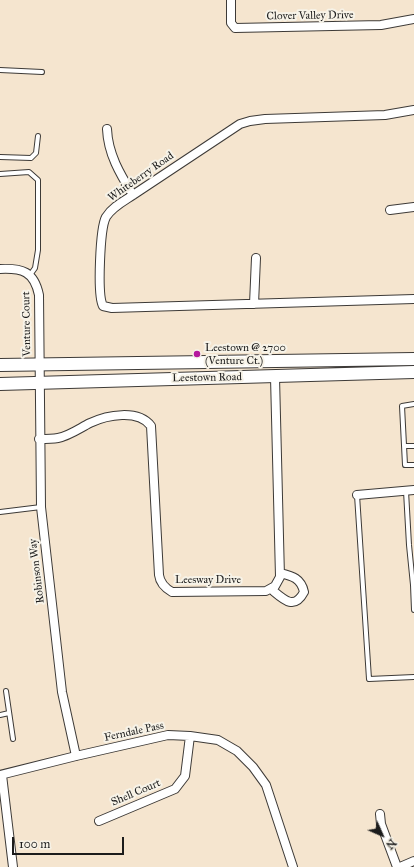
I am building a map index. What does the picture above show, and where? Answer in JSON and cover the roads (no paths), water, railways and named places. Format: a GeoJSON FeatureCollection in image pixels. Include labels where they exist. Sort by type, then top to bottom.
{"type":"FeatureCollection","features":[{"type":"Feature","properties":{"kind":"main road","name":"Leestown Road"},"geometry":{"type":"LineString","coordinates":[[0,365],[414,359]]}},
{"type":"Feature","properties":{"kind":"main road"},"geometry":{"type":"LineString","coordinates":[[275,377],[278,373],[285,369],[351,364],[358,360]]}},
{"type":"Feature","properties":{"kind":"main road","name":"Leestown Road"},"geometry":{"type":"LineString","coordinates":[[0,384],[414,372]]}},
{"type":"Feature","properties":{"kind":"street","name":"Clover Valley Drive"},"geometry":{"type":"LineString","coordinates":[[231,0],[231,23],[232,26],[236,28],[381,25],[414,19]]}},
{"type":"Feature","properties":{"kind":"street","name":"Whiteberry Road"},"geometry":{"type":"LineString","coordinates":[[414,110],[385,115],[265,119],[244,122],[221,136],[133,195],[108,214],[102,227],[100,302],[103,306],[112,308],[414,299]]}},
{"type":"Feature","properties":{"kind":"street"},"geometry":{"type":"LineString","coordinates":[[107,129],[107,137],[116,166],[133,195]]}},
{"type":"Feature","properties":{"kind":"street"},"geometry":{"type":"LineString","coordinates":[[390,210],[414,206]]}},
{"type":"Feature","properties":{"kind":"street"},"geometry":{"type":"LineString","coordinates":[[254,304],[256,258]]}},
{"type":"Feature","properties":{"kind":"street"},"geometry":{"type":"LineString","coordinates":[[0,269],[18,269],[30,275]]}},
{"type":"Feature","properties":{"kind":"street","name":"Venture Court"},"geometry":{"type":"LineString","coordinates":[[30,275],[37,287],[39,295],[38,382]]}},
{"type":"Feature","properties":{"kind":"street"},"geometry":{"type":"LineString","coordinates":[[275,377],[280,573],[278,584],[271,589],[288,602],[295,602],[301,599],[304,592],[302,584],[298,579],[280,573]]}},
{"type":"Feature","properties":{"kind":"street","name":"Robinson Way"},"geometry":{"type":"LineString","coordinates":[[38,382],[41,507],[62,692],[76,756]]}},
{"type":"Feature","properties":{"kind":"street","name":"Leesway Drive"},"geometry":{"type":"LineString","coordinates":[[40,439],[59,438],[106,417],[128,415],[143,418],[151,426],[159,575],[166,589],[172,592],[266,591],[271,589]]}},
{"type":"Feature","properties":{"kind":"street"},"geometry":{"type":"LineString","coordinates":[[357,495],[410,491]]}},
{"type":"Feature","properties":{"kind":"street","name":"Ferndale Pass"},"geometry":{"type":"LineString","coordinates":[[1,775],[168,735],[218,740],[238,752],[253,767],[266,785],[293,867]]}},
{"type":"Feature","properties":{"kind":"street","name":"Shell Court"},"geometry":{"type":"LineString","coordinates":[[99,821],[175,789],[185,776],[190,736]]}},
{"type":"Feature","properties":{"kind":"street"},"geometry":{"type":"LineString","coordinates":[[1,775],[13,867]]}},
{"type":"Feature","properties":{"kind":"street"},"geometry":{"type":"LineString","coordinates":[[380,814],[381,824],[398,867],[414,862]]}},
{"type":"Feature","properties":{"kind":"lane"},"geometry":{"type":"LineString","coordinates":[[0,70],[42,72]]}},
{"type":"Feature","properties":{"kind":"lane"},"geometry":{"type":"LineString","coordinates":[[0,157],[31,158],[36,153],[38,136]]}},
{"type":"Feature","properties":{"kind":"lane"},"geometry":{"type":"LineString","coordinates":[[0,174],[29,172],[38,180],[38,250],[35,268],[30,275]]}},
{"type":"Feature","properties":{"kind":"lane"},"geometry":{"type":"LineString","coordinates":[[414,404],[402,406],[405,465],[414,464]]}},
{"type":"Feature","properties":{"kind":"lane"},"geometry":{"type":"LineString","coordinates":[[404,446],[414,446]]}},
{"type":"Feature","properties":{"kind":"lane"},"geometry":{"type":"LineString","coordinates":[[410,491],[408,511],[408,543],[413,584],[414,610]]}},
{"type":"Feature","properties":{"kind":"lane"},"geometry":{"type":"LineString","coordinates":[[357,495],[369,679],[414,677]]}},
{"type":"Feature","properties":{"kind":"lane"},"geometry":{"type":"LineString","coordinates":[[0,512],[41,507]]}},
{"type":"Feature","properties":{"kind":"lane"},"geometry":{"type":"LineString","coordinates":[[408,511],[414,511]]}},
{"type":"Feature","properties":{"kind":"lane"},"geometry":{"type":"LineString","coordinates":[[408,543],[414,544]]}},
{"type":"Feature","properties":{"kind":"lane"},"geometry":{"type":"LineString","coordinates":[[6,692],[13,740]]}},
{"type":"Feature","properties":{"kind":"lane"},"geometry":{"type":"LineString","coordinates":[[0,715],[9,713]]}},
{"type":"Feature","properties":{"kind":"place","name":"Leestown @ 2700 (Venture Ct.)"},"geometry":{"type":"Point","coordinates":[197,354]}}]}
